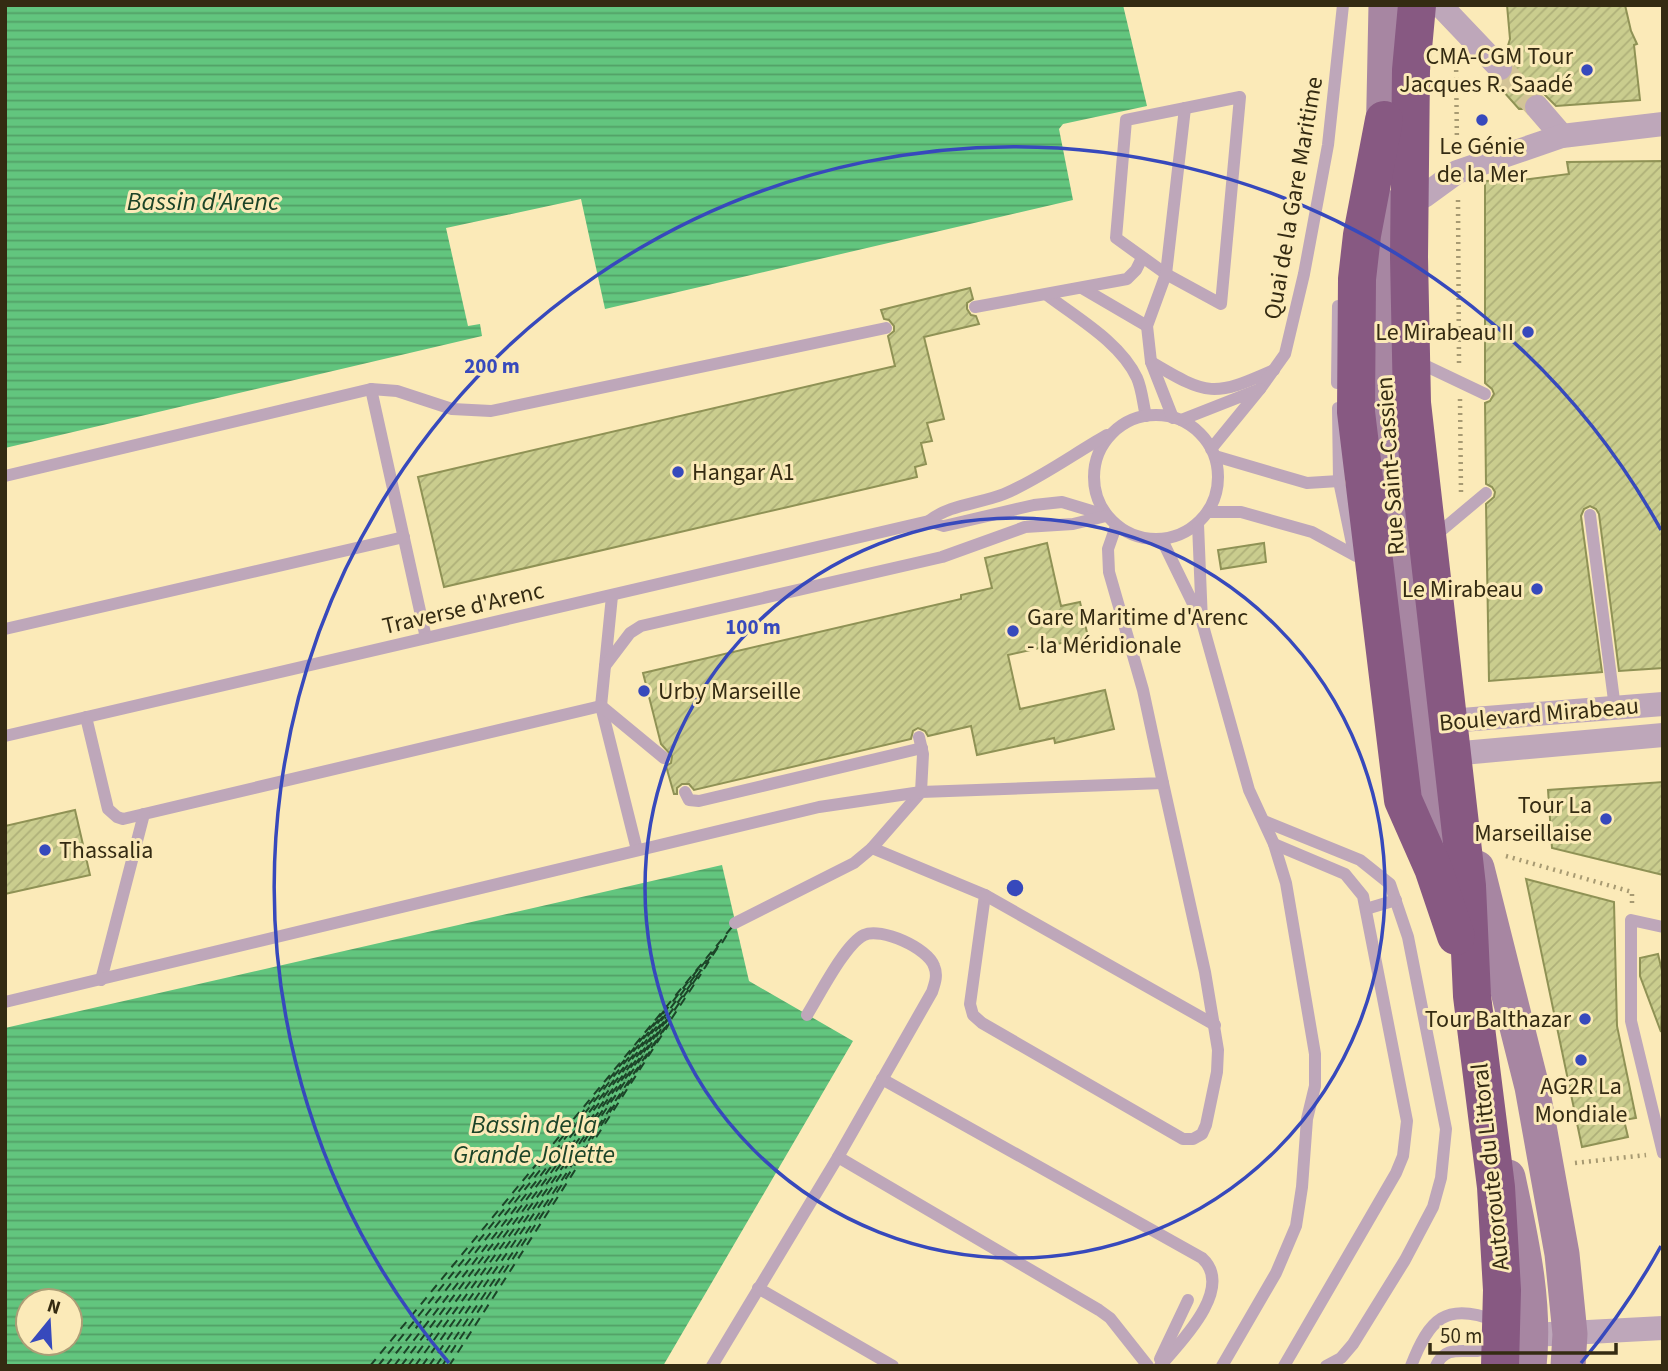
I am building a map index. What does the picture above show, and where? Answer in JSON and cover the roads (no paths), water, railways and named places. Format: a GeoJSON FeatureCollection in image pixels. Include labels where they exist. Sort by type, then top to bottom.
{"type":"FeatureCollection","features":[{"type":"Feature","properties":{"kind":"highway"},"geometry":{"type":"LineString","coordinates":[[1398,67],[1405,5]]}},
{"type":"Feature","properties":{"kind":"highway","name":"Autoroute du Littoral"},"geometry":{"type":"LineString","coordinates":[[1417,5],[1398,67],[1409,257],[1412,403],[1467,886],[1472,996],[1496,1187],[1502,1290],[1518,1343]]}},
{"type":"Feature","properties":{"kind":"highway"},"geometry":{"type":"LineString","coordinates":[[1376,119],[1358,269],[1356,412],[1404,800],[1451,915],[1472,996]]}},
{"type":"Feature","properties":{"kind":"street","name":"Rue Saint-Cassien"},"geometry":{"type":"LineString","coordinates":[[1386,5],[1398,67],[1376,119],[1379,275],[1400,600],[1425,790],[1522,1242],[1518,1343]]}},
{"type":"Feature","properties":{"kind":"street","name":"Rue Saint-Cassien"},"geometry":{"type":"LineString","coordinates":[[1426,5],[1424,365],[1438,589],[1471,840],[1532,1087],[1563,1254],[1569,1350]]}},
{"type":"Feature","properties":{"kind":"street"},"geometry":{"type":"LineString","coordinates":[[1448,15],[1500,68]]}},
{"type":"Feature","properties":{"kind":"street"},"geometry":{"type":"LineString","coordinates":[[1537,107],[1562,136]]}},
{"type":"Feature","properties":{"kind":"street"},"geometry":{"type":"LineString","coordinates":[[1424,196],[1457,172],[1562,136],[1663,124]]}},
{"type":"Feature","properties":{"kind":"street","name":"Boulevard Mirabeau"},"geometry":{"type":"LineString","coordinates":[[1418,741],[1615,708],[1663,704]]}},
{"type":"Feature","properties":{"kind":"street","name":"Boulevard Mirabeau"},"geometry":{"type":"LineString","coordinates":[[1458,736],[1663,735]]}},
{"type":"Feature","properties":{"kind":"street"},"geometry":{"type":"LineString","coordinates":[[1518,1343],[1569,1350],[1663,1328]]}},
{"type":"Feature","properties":{"kind":"lane","name":"Quai de la Gare Maritime"},"geometry":{"type":"LineString","coordinates":[[1213,452],[1286,354],[1328,145],[1343,5]]}},
{"type":"Feature","properties":{"kind":"lane"},"geometry":{"type":"LineString","coordinates":[[1240,97],[1221,304],[1142,258],[1116,239],[1126,120],[1240,97]]}},
{"type":"Feature","properties":{"kind":"lane"},"geometry":{"type":"LineString","coordinates":[[1177,419],[1151,362],[1147,326],[1166,274],[1185,108]]}},
{"type":"Feature","properties":{"kind":"lane"},"geometry":{"type":"LineString","coordinates":[[975,307],[1126,279],[1136,270],[1142,258]]}},
{"type":"Feature","properties":{"kind":"lane"},"geometry":{"type":"LineString","coordinates":[[1082,288],[1147,326]]}},
{"type":"Feature","properties":{"kind":"lane"},"geometry":{"type":"LineString","coordinates":[[1338,288],[1339,481],[1354,553]]}},
{"type":"Feature","properties":{"kind":"lane"},"geometry":{"type":"LineString","coordinates":[[1046,295],[1090,327],[1124,357],[1137,379],[1146,416]]}},
{"type":"Feature","properties":{"kind":"lane"},"geometry":{"type":"LineString","coordinates":[[5,477],[371,389],[397,391],[452,409],[491,411],[886,328]]}},
{"type":"Feature","properties":{"kind":"lane"},"geometry":{"type":"LineString","coordinates":[[1151,362],[1194,386],[1215,390],[1238,386],[1274,370]]}},
{"type":"Feature","properties":{"kind":"lane"},"geometry":{"type":"LineString","coordinates":[[1424,365],[1485,394]]}},
{"type":"Feature","properties":{"kind":"lane"},"geometry":{"type":"LineString","coordinates":[[371,389],[426,638]]}},
{"type":"Feature","properties":{"kind":"lane"},"geometry":{"type":"LineString","coordinates":[[1177,419],[1260,389]]}},
{"type":"Feature","properties":{"kind":"lane"},"geometry":{"type":"LineString","coordinates":[[1146,416],[1177,419],[1199,432],[1213,452],[1218,475],[1216,494],[1208,512],[1198,524],[1181,535],[1162,540],[1138,537],[1116,526],[1106,516],[1097,499],[1093,481],[1095,463],[1101,445],[1123,424],[1146,416]]}},
{"type":"Feature","properties":{"kind":"lane","name":"Traverse d'Arenc"},"geometry":{"type":"LineString","coordinates":[[5,736],[929,522],[941,512],[1007,493],[1113,431]]}},
{"type":"Feature","properties":{"kind":"lane"},"geometry":{"type":"LineString","coordinates":[[1213,452],[1307,483],[1339,481]]}},
{"type":"Feature","properties":{"kind":"lane"},"geometry":{"type":"LineString","coordinates":[[1436,535],[1486,493]]}},
{"type":"Feature","properties":{"kind":"lane"},"geometry":{"type":"LineString","coordinates":[[966,520],[994,498]]}},
{"type":"Feature","properties":{"kind":"lane","name":"Traverse d'Arenc"},"geometry":{"type":"LineString","coordinates":[[929,522],[944,526],[1034,505],[1062,502],[1106,516]]}},
{"type":"Feature","properties":{"kind":"lane"},"geometry":{"type":"LineString","coordinates":[[1208,512],[1241,512],[1318,534],[1354,553],[1400,600]]}},
{"type":"Feature","properties":{"kind":"lane"},"geometry":{"type":"LineString","coordinates":[[1590,515],[1615,708]]}},
{"type":"Feature","properties":{"kind":"lane"},"geometry":{"type":"LineString","coordinates":[[605,666],[630,633],[641,626],[942,557],[1025,527],[1073,524],[1106,516]]}},
{"type":"Feature","properties":{"kind":"lane"},"geometry":{"type":"LineString","coordinates":[[1198,524],[1202,622]]}},
{"type":"Feature","properties":{"kind":"lane"},"geometry":{"type":"LineString","coordinates":[[985,895],[970,1004],[973,1015],[982,1023],[1183,1139],[1194,1139],[1202,1134],[1217,1072],[1215,1025],[1143,690],[1109,572],[1108,549],[1116,526]]}},
{"type":"Feature","properties":{"kind":"lane"},"geometry":{"type":"LineString","coordinates":[[5,629],[404,537]]}},
{"type":"Feature","properties":{"kind":"lane"},"geometry":{"type":"LineString","coordinates":[[1162,540],[1202,622],[1250,790],[1274,844],[1286,883],[1315,1054],[1315,1086],[1307,1119],[1296,1226],[1276,1273],[1222,1366]]}},
{"type":"Feature","properties":{"kind":"lane"},"geometry":{"type":"LineString","coordinates":[[612,596],[601,706],[637,850]]}},
{"type":"Feature","properties":{"kind":"lane"},"geometry":{"type":"LineString","coordinates":[[601,706],[664,758]]}},
{"type":"Feature","properties":{"kind":"lane"},"geometry":{"type":"LineString","coordinates":[[86,717],[108,809],[117,817],[123,818],[601,706]]}},
{"type":"Feature","properties":{"kind":"lane"},"geometry":{"type":"LineString","coordinates":[[685,792],[689,800],[699,801],[920,743],[923,766],[920,792],[872,848],[854,863],[735,923]]}},
{"type":"Feature","properties":{"kind":"lane"},"geometry":{"type":"LineString","coordinates":[[5,1002],[820,807],[920,792],[1163,783]]}},
{"type":"Feature","properties":{"kind":"lane"},"geometry":{"type":"LineString","coordinates":[[101,980],[145,814]]}},
{"type":"Feature","properties":{"kind":"lane"},"geometry":{"type":"LineString","coordinates":[[1264,821],[1360,860],[1390,884],[1408,937],[1446,1129],[1441,1178],[1433,1207],[1399,1271],[1348,1352],[1326,1366]]}},
{"type":"Feature","properties":{"kind":"lane"},"geometry":{"type":"LineString","coordinates":[[1274,844],[1345,874],[1363,896],[1406,1121],[1403,1156],[1396,1173],[1284,1366]]}},
{"type":"Feature","properties":{"kind":"lane"},"geometry":{"type":"LineString","coordinates":[[872,848],[985,895],[1215,1025]]}},
{"type":"Feature","properties":{"kind":"lane"},"geometry":{"type":"LineString","coordinates":[[1366,909],[1396,900]]}},
{"type":"Feature","properties":{"kind":"lane"},"geometry":{"type":"LineString","coordinates":[[1662,1153],[1631,1021],[1630,920],[1663,927]]}},
{"type":"Feature","properties":{"kind":"lane"},"geometry":{"type":"LineString","coordinates":[[712,1366],[838,1157],[932,992],[936,969],[932,960],[905,942],[889,935],[875,933],[862,936],[849,948],[807,1015]]}},
{"type":"Feature","properties":{"kind":"lane"},"geometry":{"type":"LineString","coordinates":[[882,1079],[1202,1258],[1210,1265],[1214,1275],[1210,1296],[1189,1332],[1158,1366]]}},
{"type":"Feature","properties":{"kind":"lane"},"geometry":{"type":"LineString","coordinates":[[838,1157],[1100,1310],[1110,1318],[1147,1366]]}},
{"type":"Feature","properties":{"kind":"lane"},"geometry":{"type":"LineString","coordinates":[[758,1288],[893,1366]]}},
{"type":"Feature","properties":{"kind":"lane"},"geometry":{"type":"LineString","coordinates":[[1158,1366],[1188,1300]]}},
{"type":"Feature","properties":{"kind":"lane"},"geometry":{"type":"LineString","coordinates":[[1411,1366],[1431,1326],[1442,1316],[1457,1313],[1478,1314],[1518,1343]]}},
{"type":"Feature","properties":{"kind":"lane"},"geometry":{"type":"LineString","coordinates":[[1436,1366],[1439,1359],[1455,1349],[1478,1351],[1518,1343]]}},
{"type":"Feature","properties":{"kind":"water","name":"Bassin d'Arenc"},"geometry":{"type":"Polygon","coordinates":[[[5,5],[1123,5],[1147,106],[1063,124],[1059,129],[1073,200],[605,309],[581,199],[446,228],[468,326],[480,324],[482,336],[5,448],[5,5]]]}},
{"type":"Feature","properties":{"kind":"water","name":"Bassin de la Grande Joliette"},"geometry":{"type":"Polygon","coordinates":[[[722,865],[749,981],[853,1041],[663,1366],[5,1366],[5,1028],[722,865]]]}},
{"type":"Feature","properties":{"kind":"tunnel"},"geometry":{"type":"LineString","coordinates":[[1500,68],[1537,107]]}},
{"type":"Feature","properties":{"kind":"place","name":"CMA-CGM Tour Jacques R. Saadé"},"geometry":{"type":"Point","coordinates":[1587,70]}},
{"type":"Feature","properties":{"kind":"place","name":"Le Génie de la Mer"},"geometry":{"type":"Point","coordinates":[1482,120]}},
{"type":"Feature","properties":{"kind":"place","name":"Le Mirabeau II"},"geometry":{"type":"Point","coordinates":[1528,332]}},
{"type":"Feature","properties":{"kind":"place","name":"Hangar A1"},"geometry":{"type":"Point","coordinates":[678,472]}},
{"type":"Feature","properties":{"kind":"place","name":"Le Mirabeau"},"geometry":{"type":"Point","coordinates":[1537,589]}},
{"type":"Feature","properties":{"kind":"place","name":"Gare Maritime d'Arenc - la Méridionale"},"geometry":{"type":"Point","coordinates":[1013,631]}},
{"type":"Feature","properties":{"kind":"place","name":"Urby Marseille"},"geometry":{"type":"Point","coordinates":[644,691]}},
{"type":"Feature","properties":{"kind":"place","name":"Tour La Marseillaise"},"geometry":{"type":"Point","coordinates":[1606,819]}},
{"type":"Feature","properties":{"kind":"place","name":"Thassalia"},"geometry":{"type":"Point","coordinates":[45,850]}},
{"type":"Feature","properties":{"kind":"place","name":"Tour Balthazar"},"geometry":{"type":"Point","coordinates":[1585,1019]}},
{"type":"Feature","properties":{"kind":"place","name":"AG2R La Mondiale"},"geometry":{"type":"Point","coordinates":[1581,1060]}}]}
